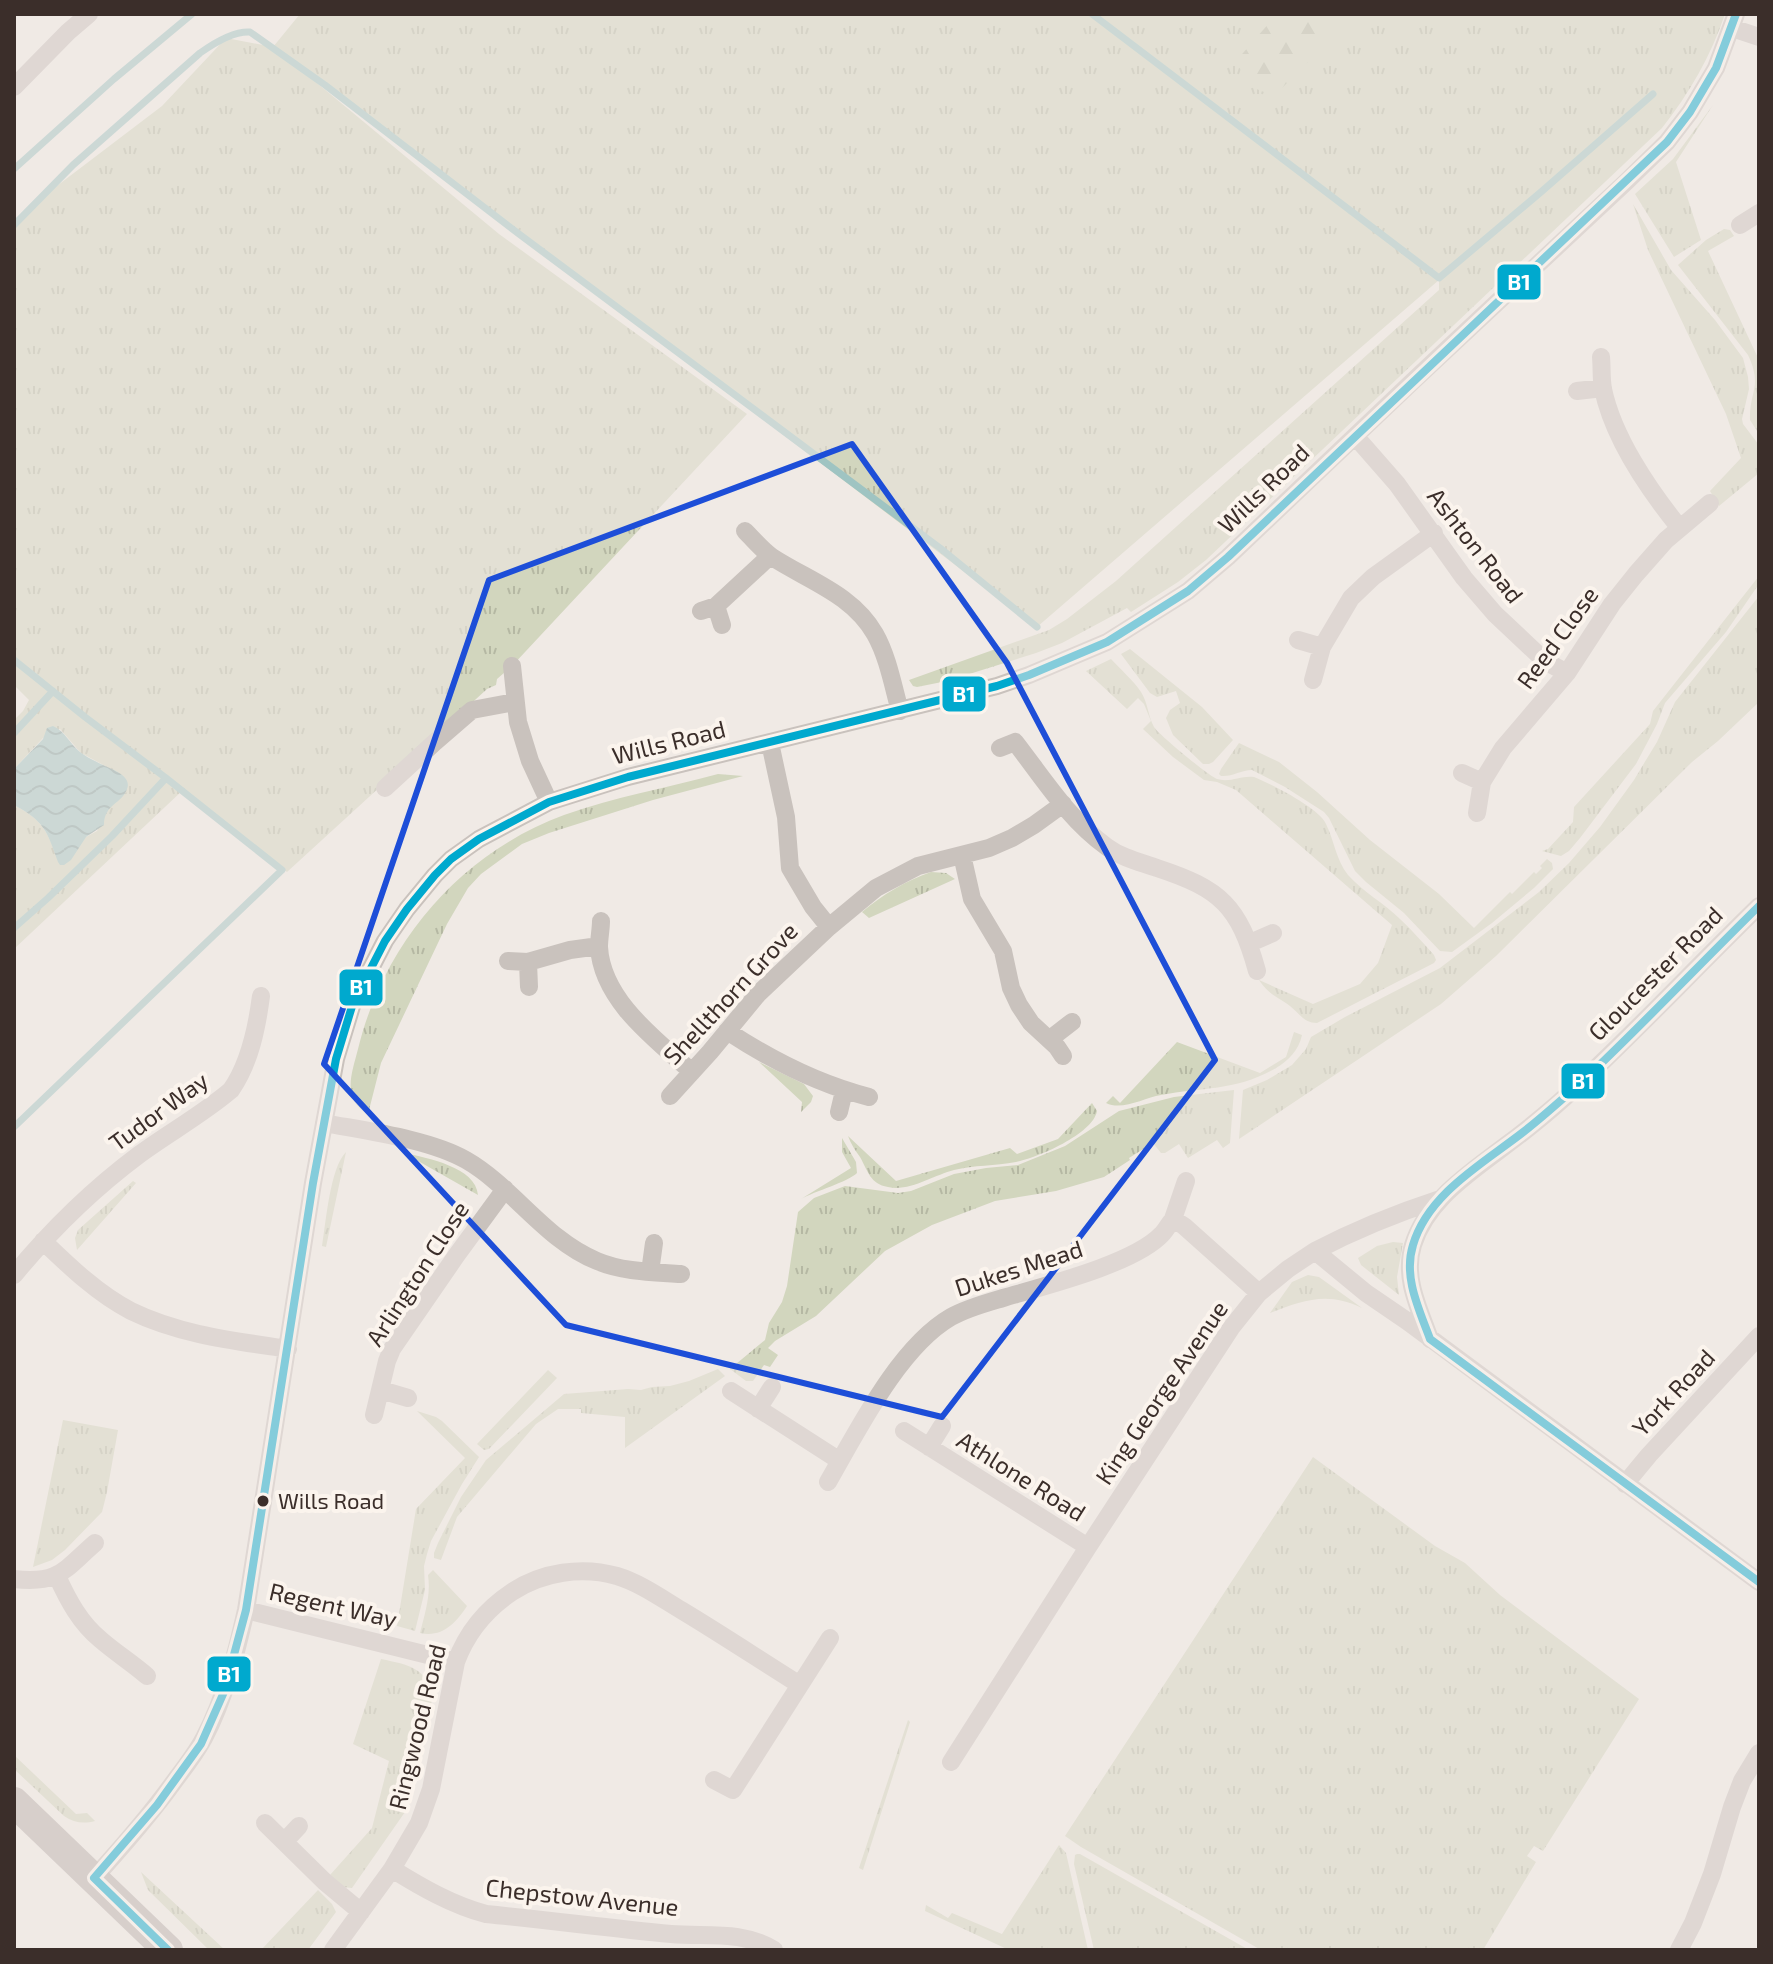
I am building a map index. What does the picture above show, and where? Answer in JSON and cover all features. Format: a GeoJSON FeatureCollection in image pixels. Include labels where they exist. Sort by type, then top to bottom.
{"type":"FeatureCollection","features":[{"type":"Feature","properties":{"kind":"main road"},"geometry":{"type":"LineString","coordinates":[[14,1802],[168,1950]]}},
{"type":"Feature","properties":{"kind":"street"},"geometry":{"type":"LineString","coordinates":[[14,87],[89,14]]}},
{"type":"Feature","properties":{"kind":"street"},"geometry":{"type":"LineString","coordinates":[[1734,21],[1759,37]]}},
{"type":"Feature","properties":{"kind":"street","name":"Wills Road"},"geometry":{"type":"LineString","coordinates":[[94,1878],[161,1800],[204,1737],[225,1688],[246,1610],[336,1059],[353,1003],[385,941],[435,875],[479,839],[549,802],[628,777],[997,686],[1107,642],[1188,591],[1228,557],[1667,142],[1690,112],[1716,68],[1734,21]]}},
{"type":"Feature","properties":{"kind":"street"},"geometry":{"type":"LineString","coordinates":[[1740,225],[1759,213]]}},
{"type":"Feature","properties":{"kind":"street"},"geometry":{"type":"LineString","coordinates":[[1601,357],[1603,388],[1616,424],[1641,475],[1679,527]]}},
{"type":"Feature","properties":{"kind":"street"},"geometry":{"type":"LineString","coordinates":[[1577,391],[1603,388]]}},
{"type":"Feature","properties":{"kind":"street","name":"Ashton Road"},"geometry":{"type":"LineString","coordinates":[[1355,436],[1397,484],[1464,578],[1495,614],[1545,661],[1567,673]]}},
{"type":"Feature","properties":{"kind":"street","name":"Reed Close"},"geometry":{"type":"LineString","coordinates":[[1477,813],[1482,782],[1512,736],[1567,673],[1612,604],[1656,551],[1679,527],[1710,503]]}},
{"type":"Feature","properties":{"kind":"street"},"geometry":{"type":"LineString","coordinates":[[745,531],[770,556],[832,590],[862,616],[882,648],[900,711]]}},
{"type":"Feature","properties":{"kind":"street"},"geometry":{"type":"LineString","coordinates":[[1313,680],[1322,647],[1351,598],[1373,577],[1434,533]]}},
{"type":"Feature","properties":{"kind":"street"},"geometry":{"type":"LineString","coordinates":[[722,625],[708,609],[770,556]]}},
{"type":"Feature","properties":{"kind":"street"},"geometry":{"type":"LineString","coordinates":[[1298,640],[1322,647]]}},
{"type":"Feature","properties":{"kind":"street"},"geometry":{"type":"LineString","coordinates":[[512,666],[518,722],[530,761],[549,802]]}},
{"type":"Feature","properties":{"kind":"street"},"geometry":{"type":"LineString","coordinates":[[385,788],[409,777],[472,710],[515,702]]}},
{"type":"Feature","properties":{"kind":"street"},"geometry":{"type":"LineString","coordinates":[[1012,722],[1007,745],[1093,836],[1121,856],[1189,879],[1222,900],[1236,917],[1250,943],[1257,971]]}},
{"type":"Feature","properties":{"kind":"street","name":"Shellthorn Grove"},"geometry":{"type":"LineString","coordinates":[[770,743],[786,817],[790,868],[829,927]]}},
{"type":"Feature","properties":{"kind":"street"},"geometry":{"type":"LineString","coordinates":[[1462,773],[1482,782]]}},
{"type":"Feature","properties":{"kind":"street","name":"Shellthorn Grove"},"geometry":{"type":"LineString","coordinates":[[670,1096],[758,994],[863,898],[892,879],[934,861],[989,848],[1012,838],[1063,804]]}},
{"type":"Feature","properties":{"kind":"street"},"geometry":{"type":"LineString","coordinates":[[962,855],[972,899],[1003,951],[1011,988],[1025,1015],[1063,1056]]}},
{"type":"Feature","properties":{"kind":"street","name":"Gloucester Road"},"geometry":{"type":"LineString","coordinates":[[1430,1339],[1413,1293],[1410,1261],[1418,1234],[1440,1199],[1562,1100],[1759,906]]}},
{"type":"Feature","properties":{"kind":"street"},"geometry":{"type":"LineString","coordinates":[[601,921],[601,960],[611,986],[622,1003],[692,1072]]}},
{"type":"Feature","properties":{"kind":"street"},"geometry":{"type":"LineString","coordinates":[[1250,943],[1273,933]]}},
{"type":"Feature","properties":{"kind":"street"},"geometry":{"type":"LineString","coordinates":[[508,961],[528,962],[570,950],[599,946]]}},
{"type":"Feature","properties":{"kind":"street"},"geometry":{"type":"LineString","coordinates":[[528,962],[529,987]]}},
{"type":"Feature","properties":{"kind":"street","name":"Tudor Way"},"geometry":{"type":"LineString","coordinates":[[14,1275],[74,1210],[138,1156],[231,1090],[245,1063],[261,996]]}},
{"type":"Feature","properties":{"kind":"street"},"geometry":{"type":"LineString","coordinates":[[1050,1039],[1072,1022]]}},
{"type":"Feature","properties":{"kind":"street"},"geometry":{"type":"LineString","coordinates":[[727,1031],[788,1067],[844,1091],[869,1097]]}},
{"type":"Feature","properties":{"kind":"street"},"geometry":{"type":"LineString","coordinates":[[839,1112],[844,1091]]}},
{"type":"Feature","properties":{"kind":"street"},"geometry":{"type":"LineString","coordinates":[[324,1123],[452,1152],[505,1189],[550,1230],[586,1256],[630,1270],[681,1274]]}},
{"type":"Feature","properties":{"kind":"street","name":"Dukes Mead"},"geometry":{"type":"LineString","coordinates":[[828,1482],[893,1375],[930,1332],[953,1316],[979,1305],[1129,1256],[1161,1235],[1173,1219],[1186,1181]]}},
{"type":"Feature","properties":{"kind":"street","name":"Arlington Close"},"geometry":{"type":"LineString","coordinates":[[374,1415],[392,1349],[505,1189]]}},
{"type":"Feature","properties":{"kind":"street","name":"Gloucester Road"},"geometry":{"type":"LineString","coordinates":[[1315,1251],[1340,1237],[1440,1199]]}},
{"type":"Feature","properties":{"kind":"street"},"geometry":{"type":"LineString","coordinates":[[1173,1219],[1259,1293]]}},
{"type":"Feature","properties":{"kind":"street"},"geometry":{"type":"LineString","coordinates":[[43,1241],[102,1293],[153,1321],[226,1339],[288,1349]]}},
{"type":"Feature","properties":{"kind":"street"},"geometry":{"type":"LineString","coordinates":[[650,1272],[654,1243]]}},
{"type":"Feature","properties":{"kind":"street"},"geometry":{"type":"LineString","coordinates":[[1315,1251],[1366,1293],[1759,1582]]}},
{"type":"Feature","properties":{"kind":"street","name":"King George Avenue"},"geometry":{"type":"LineString","coordinates":[[951,1762],[1231,1328],[1259,1293],[1315,1251]]}},
{"type":"Feature","properties":{"kind":"street","name":"York Road"},"geometry":{"type":"LineString","coordinates":[[1625,1484],[1759,1336]]}},
{"type":"Feature","properties":{"kind":"street"},"geometry":{"type":"LineString","coordinates":[[758,1409],[772,1387]]}},
{"type":"Feature","properties":{"kind":"street"},"geometry":{"type":"LineString","coordinates":[[381,1390],[408,1398]]}},
{"type":"Feature","properties":{"kind":"street"},"geometry":{"type":"LineString","coordinates":[[731,1391],[840,1461]]}},
{"type":"Feature","properties":{"kind":"street","name":"Athlone Road"},"geometry":{"type":"LineString","coordinates":[[929,1447],[942,1426]]}},
{"type":"Feature","properties":{"kind":"street","name":"Athlone Road"},"geometry":{"type":"LineString","coordinates":[[904,1431],[1088,1547]]}},
{"type":"Feature","properties":{"kind":"street"},"geometry":{"type":"LineString","coordinates":[[14,1579],[32,1581],[57,1576],[95,1543]]}},
{"type":"Feature","properties":{"kind":"street","name":"Ringwood Road"},"geometry":{"type":"LineString","coordinates":[[333,1950],[413,1836],[426,1806],[436,1770],[456,1662],[462,1646],[482,1616],[511,1592],[544,1576],[561,1573],[615,1575],[712,1629],[800,1685]]}},
{"type":"Feature","properties":{"kind":"street"},"geometry":{"type":"LineString","coordinates":[[57,1576],[71,1605],[91,1631],[147,1676]]}},
{"type":"Feature","properties":{"kind":"street","name":"Regent Way"},"geometry":{"type":"LineString","coordinates":[[246,1610],[456,1662]]}},
{"type":"Feature","properties":{"kind":"street"},"geometry":{"type":"LineString","coordinates":[[714,1780],[733,1790],[830,1638]]}},
{"type":"Feature","properties":{"kind":"street"},"geometry":{"type":"LineString","coordinates":[[132,1662],[142,1646]]}},
{"type":"Feature","properties":{"kind":"street"},"geometry":{"type":"LineString","coordinates":[[1679,1950],[1712,1874],[1742,1781],[1759,1753]]}},
{"type":"Feature","properties":{"kind":"street"},"geometry":{"type":"LineString","coordinates":[[265,1823],[325,1882],[361,1912]]}},
{"type":"Feature","properties":{"kind":"street"},"geometry":{"type":"LineString","coordinates":[[285,1841],[299,1826]]}},
{"type":"Feature","properties":{"kind":"street","name":"Chepstow Avenue"},"geometry":{"type":"LineString","coordinates":[[392,1869],[448,1900],[486,1914],[674,1942],[728,1935],[759,1941],[774,1950]]}},
{"type":"Feature","properties":{"kind":"highlighted area"},"geometry":{"type":"Polygon","coordinates":[[[852,444],[1007,663],[1215,1060],[942,1417],[566,1325],[324,1064],[489,580],[852,444]]]}},
{"type":"Feature","properties":{"kind":"green space"},"geometry":{"type":"Polygon","coordinates":[[[300,14],[1725,14],[1698,74],[1662,128],[1206,560],[1131,612],[1127,608],[1062,643],[947,681],[917,687],[909,680],[1049,630],[1116,581],[1439,290],[1439,280],[1037,627],[294,64],[499,234],[747,414],[497,679],[496,685],[487,689],[287,872],[182,791],[14,949],[14,805],[36,820],[51,842],[86,837],[97,831],[108,809],[126,792],[122,775],[81,753],[60,729],[43,738],[14,769],[14,720],[29,700],[14,685],[14,226],[41,198],[162,106],[226,38],[273,47],[300,14]]]}},
{"type":"Feature","properties":{"kind":"green space"},"geometry":{"type":"Polygon","coordinates":[[[1277,14],[1356,14],[1274,96],[1249,86],[1236,61],[1277,14]]]}},
{"type":"Feature","properties":{"kind":"green space"},"geometry":{"type":"Polygon","coordinates":[[[1713,105],[1676,162],[1701,240],[1674,257],[1635,194],[1673,159],[1713,105]]]}},
{"type":"Feature","properties":{"kind":"green space"},"geometry":{"type":"Polygon","coordinates":[[[1633,204],[1671,270],[1743,358],[1749,389],[1742,419],[1759,445],[1759,473],[1719,506],[1710,491],[1741,458],[1726,414],[1648,250],[1633,204]]]}},
{"type":"Feature","properties":{"kind":"green space"},"geometry":{"type":"Polygon","coordinates":[[[1724,229],[1730,230],[1734,236],[1708,251],[1759,360],[1759,434],[1750,420],[1755,382],[1748,355],[1678,265],[1706,240],[1724,229]]]}},
{"type":"Feature","properties":{"kind":"green space"},"geometry":{"type":"Polygon","coordinates":[[[1759,576],[1759,584],[1726,632],[1665,703],[1636,764],[1580,838],[1561,856],[1542,851],[1548,849],[1573,822],[1574,807],[1650,724],[1653,711],[1759,576]]]}},
{"type":"Feature","properties":{"kind":"green space"},"geometry":{"type":"Polygon","coordinates":[[[1759,596],[1759,702],[1692,762],[1496,956],[1441,1004],[1239,1139],[1243,1090],[1292,1065],[1306,1049],[1311,1037],[1440,968],[1539,892],[1569,863],[1634,780],[1657,742],[1675,702],[1759,596]]]}},
{"type":"Feature","properties":{"kind":"green space"},"geometry":{"type":"Polygon","coordinates":[[[1130,649],[1202,707],[1233,740],[1213,762],[1203,764],[1173,735],[1166,718],[1170,710],[1180,703],[1176,691],[1157,697],[1150,693],[1121,654],[1130,649]]]}},
{"type":"Feature","properties":{"kind":"green space"},"geometry":{"type":"Polygon","coordinates":[[[1111,659],[1141,692],[1154,727],[1204,771],[1222,780],[1254,777],[1294,797],[1322,818],[1348,875],[1409,928],[1434,955],[1434,963],[1317,1023],[1305,1020],[1267,989],[1259,980],[1313,1004],[1360,984],[1378,963],[1392,925],[1236,790],[1204,780],[1143,729],[1151,721],[1144,704],[1138,698],[1127,709],[1086,671],[1111,659]]]}},
{"type":"Feature","properties":{"kind":"green space"},"geometry":{"type":"Polygon","coordinates":[[[1239,743],[1279,762],[1439,894],[1474,928],[1510,892],[1512,894],[1534,872],[1536,874],[1547,859],[1553,869],[1492,923],[1452,952],[1440,951],[1404,913],[1355,871],[1324,812],[1252,770],[1225,776],[1219,774],[1239,743]]]}},
{"type":"Feature","properties":{"kind":"green space"},"geometry":{"type":"Polygon","coordinates":[[[718,774],[743,776],[549,833],[522,844],[481,874],[468,888],[447,924],[381,1063],[368,1114],[360,1108],[351,1093],[351,1076],[370,1010],[407,938],[432,906],[460,878],[492,853],[564,815],[718,774]]]}},
{"type":"Feature","properties":{"kind":"green space"},"geometry":{"type":"Polygon","coordinates":[[[931,872],[946,873],[955,879],[869,918],[862,912],[895,889],[931,872]]]}},
{"type":"Feature","properties":{"kind":"green space"},"geometry":{"type":"Polygon","coordinates":[[[1294,1032],[1302,1035],[1289,1058],[1276,1068],[1247,1081],[1161,1095],[1126,1105],[1106,1103],[1113,1096],[1120,1103],[1177,1042],[1260,1073],[1286,1057],[1294,1032]]]}},
{"type":"Feature","properties":{"kind":"green space"},"geometry":{"type":"Polygon","coordinates":[[[759,1062],[804,1084],[813,1096],[811,1102],[801,1112],[802,1102],[759,1062]]]}},
{"type":"Feature","properties":{"kind":"green space"},"geometry":{"type":"Polygon","coordinates":[[[1234,1090],[1230,1143],[1223,1148],[1217,1140],[1188,1158],[1179,1144],[1161,1153],[1153,1143],[1104,1177],[1056,1191],[995,1201],[932,1225],[885,1251],[816,1316],[775,1341],[768,1348],[778,1355],[770,1367],[764,1365],[753,1381],[746,1381],[730,1369],[765,1340],[769,1323],[782,1302],[787,1286],[798,1212],[814,1198],[845,1186],[898,1193],[911,1191],[954,1174],[1018,1165],[1065,1146],[1119,1111],[1174,1097],[1234,1090]]]}},
{"type":"Feature","properties":{"kind":"green space"},"geometry":{"type":"Polygon","coordinates":[[[1092,1103],[1097,1111],[1086,1128],[1037,1156],[1016,1162],[954,1170],[904,1187],[888,1187],[873,1180],[848,1136],[896,1181],[1010,1148],[1017,1154],[1058,1139],[1092,1103]]]}},
{"type":"Feature","properties":{"kind":"green space"},"geometry":{"type":"Polygon","coordinates":[[[842,1138],[856,1162],[857,1173],[801,1199],[851,1168],[842,1152],[842,1138]]]}},
{"type":"Feature","properties":{"kind":"green space"},"geometry":{"type":"Polygon","coordinates":[[[346,1152],[326,1247],[322,1246],[330,1196],[336,1170],[346,1152]]]}},
{"type":"Feature","properties":{"kind":"green space"},"geometry":{"type":"Polygon","coordinates":[[[404,1153],[437,1161],[460,1171],[475,1185],[478,1195],[404,1153]]]}},
{"type":"Feature","properties":{"kind":"green space"},"geometry":{"type":"Polygon","coordinates":[[[133,1181],[136,1183],[77,1250],[75,1238],[78,1230],[133,1181]]]}},
{"type":"Feature","properties":{"kind":"green space"},"geometry":{"type":"Polygon","coordinates":[[[1403,1243],[1397,1277],[1399,1295],[1361,1265],[1358,1258],[1377,1246],[1403,1243]]]}},
{"type":"Feature","properties":{"kind":"green space"},"geometry":{"type":"Polygon","coordinates":[[[1308,1275],[1319,1277],[1362,1308],[1338,1300],[1316,1299],[1270,1313],[1292,1282],[1308,1275]]]}},
{"type":"Feature","properties":{"kind":"green space"},"geometry":{"type":"Polygon","coordinates":[[[718,1369],[725,1376],[625,1448],[625,1417],[581,1413],[581,1409],[558,1409],[536,1424],[457,1517],[441,1560],[434,1558],[438,1543],[461,1497],[486,1460],[564,1394],[670,1386],[718,1369]]]}},
{"type":"Feature","properties":{"kind":"green space"},"geometry":{"type":"Polygon","coordinates":[[[548,1370],[557,1378],[489,1449],[484,1450],[477,1444],[548,1370]]]}},
{"type":"Feature","properties":{"kind":"green space"},"geometry":{"type":"Polygon","coordinates":[[[417,1411],[442,1421],[479,1457],[431,1541],[424,1566],[425,1590],[415,1631],[397,1626],[416,1509],[465,1458],[417,1411]]]}},
{"type":"Feature","properties":{"kind":"green space"},"geometry":{"type":"Polygon","coordinates":[[[63,1420],[118,1430],[107,1492],[102,1512],[65,1550],[52,1560],[33,1567],[63,1420]]]}},
{"type":"Feature","properties":{"kind":"green space"},"geometry":{"type":"Polygon","coordinates":[[[1313,1457],[1435,1546],[1465,1563],[1500,1595],[1639,1699],[1543,1851],[1534,1846],[1527,1856],[1536,1862],[1483,1950],[1261,1950],[1065,1836],[1313,1457]]]}},
{"type":"Feature","properties":{"kind":"green space"},"geometry":{"type":"Polygon","coordinates":[[[433,1570],[467,1606],[448,1628],[435,1633],[420,1633],[428,1597],[428,1575],[433,1570]]]}},
{"type":"Feature","properties":{"kind":"green space"},"geometry":{"type":"Polygon","coordinates":[[[381,1659],[416,1669],[426,1681],[432,1700],[405,1812],[352,1888],[342,1887],[330,1875],[372,1828],[389,1761],[353,1744],[381,1659]]]}},
{"type":"Feature","properties":{"kind":"green space"},"geometry":{"type":"Polygon","coordinates":[[[908,1720],[910,1722],[863,1870],[859,1868],[908,1720]]]}},
{"type":"Feature","properties":{"kind":"green space"},"geometry":{"type":"Polygon","coordinates":[[[14,1755],[76,1814],[87,1813],[95,1821],[79,1822],[64,1816],[14,1769],[14,1755]]]}},
{"type":"Feature","properties":{"kind":"green space"},"geometry":{"type":"Polygon","coordinates":[[[1059,1845],[1066,1853],[1088,1950],[1009,1950],[925,1911],[926,1905],[948,1918],[952,1913],[1002,1934],[1059,1845]]]}},
{"type":"Feature","properties":{"kind":"green space"},"geometry":{"type":"Polygon","coordinates":[[[1080,1854],[1249,1950],[1094,1950],[1074,1864],[1075,1855],[1080,1854]]]}},
{"type":"Feature","properties":{"kind":"green space"},"geometry":{"type":"Polygon","coordinates":[[[141,1872],[225,1950],[209,1950],[148,1890],[141,1872]]]}},
{"type":"Feature","properties":{"kind":"green space"},"geometry":{"type":"Polygon","coordinates":[[[318,1890],[336,1912],[308,1950],[261,1950],[318,1890]]]}},
{"type":"Feature","properties":{"kind":"water"},"geometry":{"type":"Polygon","coordinates":[[[53,726],[90,759],[123,775],[128,784],[125,794],[107,813],[104,825],[86,837],[71,860],[64,865],[58,862],[38,822],[14,805],[14,769],[43,739],[47,728],[53,726]]]}},
{"type":"Feature","properties":{"kind":"waterway"},"geometry":{"type":"LineString","coordinates":[[14,169],[192,14]]}},
{"type":"Feature","properties":{"kind":"waterway"},"geometry":{"type":"LineString","coordinates":[[1092,14],[1439,278],[1653,94]]}},
{"type":"Feature","properties":{"kind":"waterway"},"geometry":{"type":"LineString","coordinates":[[14,225],[73,165],[200,53],[230,36],[250,32],[325,85],[940,548],[1037,627]]}},
{"type":"Feature","properties":{"kind":"waterway"},"geometry":{"type":"LineString","coordinates":[[14,660],[282,870],[14,1127]]}},
{"type":"Feature","properties":{"kind":"waterway"},"geometry":{"type":"LineString","coordinates":[[14,733],[53,691]]}},
{"type":"Feature","properties":{"kind":"waterway"},"geometry":{"type":"LineString","coordinates":[[14,928],[112,836],[166,778]]}},
{"type":"Feature","properties":{"kind":"transit line","name":"B1"},"geometry":{"type":"LineString","coordinates":[[168,1950],[94,1878],[157,1805],[201,1744],[224,1692],[246,1610],[313,1183],[336,1059],[353,1003],[385,941],[407,909],[451,859],[479,839],[549,802],[628,777],[997,686],[1107,642],[1188,591],[1228,557],[1667,142],[1690,112],[1716,68],[1736,14]]}},
{"type":"Feature","properties":{"kind":"transit line","name":"B1"},"geometry":{"type":"LineString","coordinates":[[1759,906],[1586,1078],[1444,1195],[1420,1227],[1410,1257],[1411,1281],[1430,1339],[1759,1582]]}},
{"type":"Feature","properties":{"kind":"place","name":"Wills Road"},"geometry":{"type":"Point","coordinates":[263,1501]}}]}
